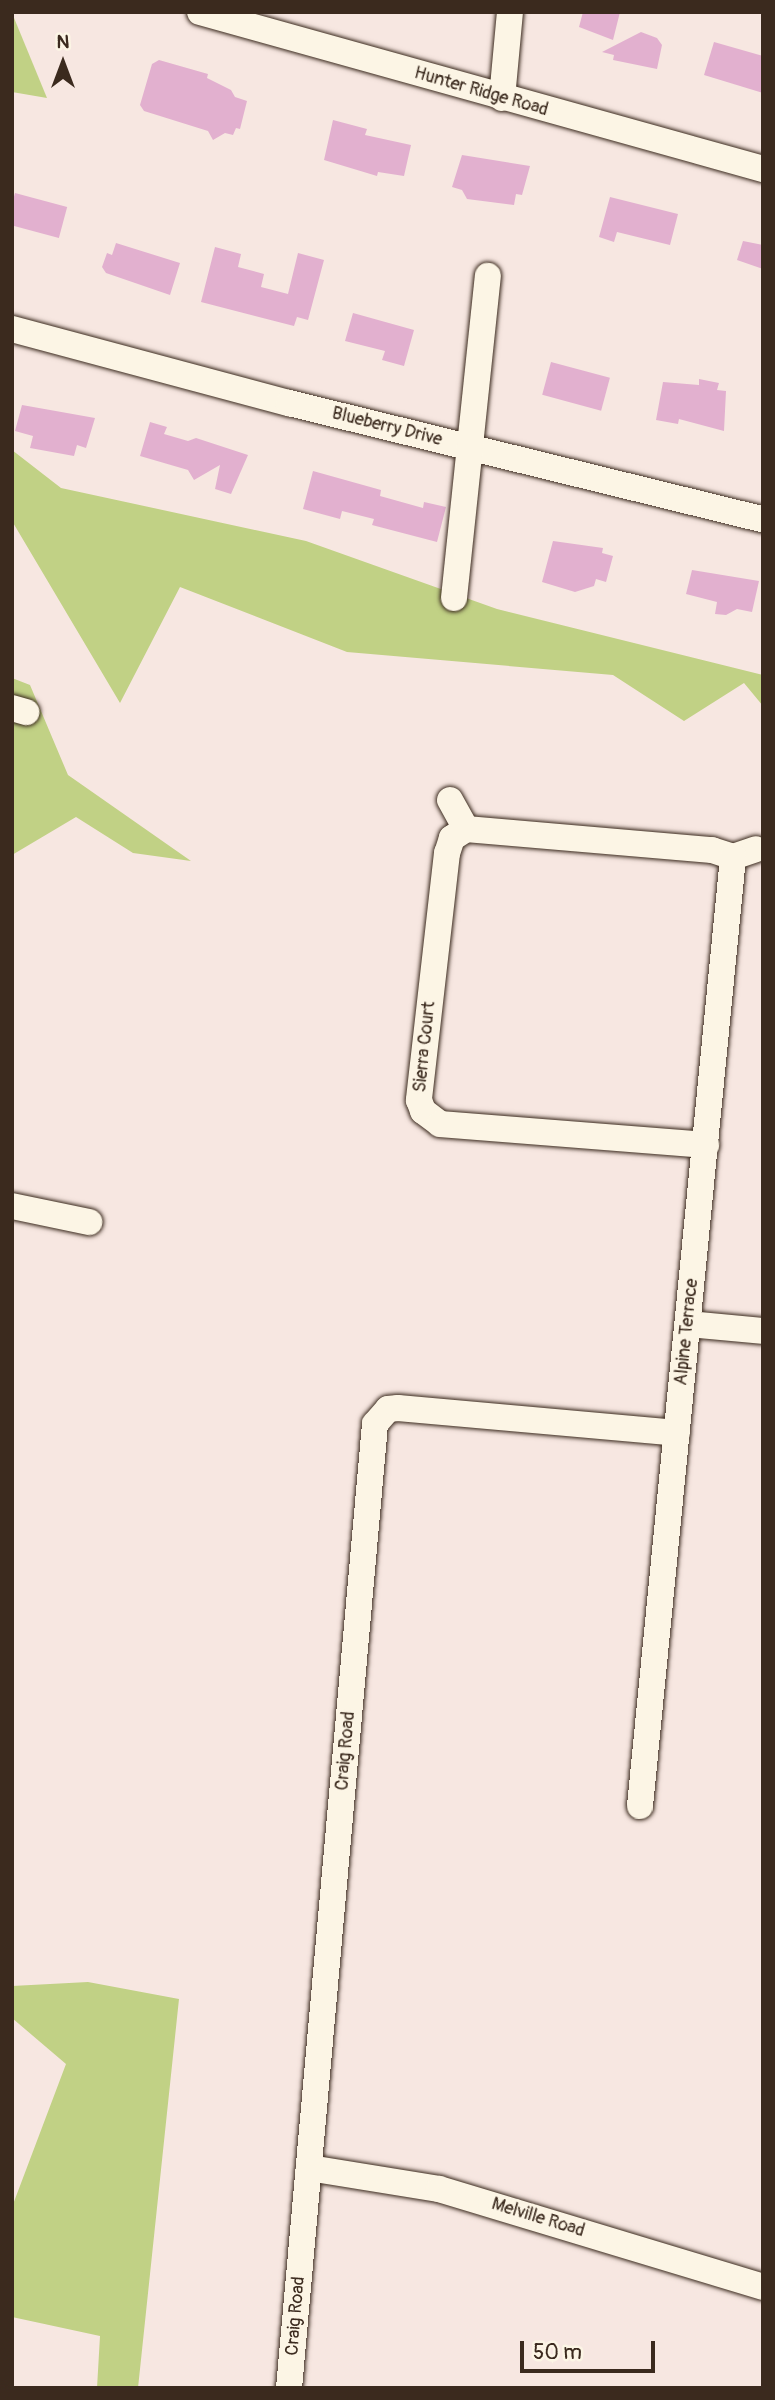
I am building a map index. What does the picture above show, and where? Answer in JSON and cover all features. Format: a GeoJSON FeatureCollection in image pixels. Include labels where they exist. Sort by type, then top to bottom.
{"type":"FeatureCollection","features":[{"type":"Feature","properties":{"kind":"street","name":"Hunter Ridge Road"},"geometry":{"type":"LineString","coordinates":[[200,12],[763,169]]}},
{"type":"Feature","properties":{"kind":"street"},"geometry":{"type":"LineString","coordinates":[[502,98],[510,12]]}},
{"type":"Feature","properties":{"kind":"street"},"geometry":{"type":"LineString","coordinates":[[454,598],[488,276]]}},
{"type":"Feature","properties":{"kind":"street","name":"Blueberry Drive"},"geometry":{"type":"LineString","coordinates":[[12,329],[471,448],[763,519]]}},
{"type":"Feature","properties":{"kind":"street"},"geometry":{"type":"LineString","coordinates":[[450,800],[466,829]]}},
{"type":"Feature","properties":{"kind":"street","name":"Alpine Terrace"},"geometry":{"type":"LineString","coordinates":[[466,829],[745,853],[706,1145],[640,1806]]}},
{"type":"Feature","properties":{"kind":"street","name":"Sierra Court"},"geometry":{"type":"LineString","coordinates":[[466,829],[452,838],[447,853],[419,1100],[423,1111],[440,1124],[706,1145]]}},
{"type":"Feature","properties":{"kind":"street"},"geometry":{"type":"LineString","coordinates":[[12,1206],[89,1222]]}},
{"type":"Feature","properties":{"kind":"street"},"geometry":{"type":"LineString","coordinates":[[688,1324],[763,1331]]}},
{"type":"Feature","properties":{"kind":"street","name":"Craig Road"},"geometry":{"type":"LineString","coordinates":[[289,2388],[375,1424],[388,1409],[398,1408],[677,1433]]}},
{"type":"Feature","properties":{"kind":"street","name":"Melville Road"},"geometry":{"type":"LineString","coordinates":[[309,2168],[439,2189],[763,2287]]}},
{"type":"Feature","properties":{"kind":"green space"},"geometry":{"type":"Polygon","coordinates":[[[12,13],[47,98],[12,92],[12,13]]]}},
{"type":"Feature","properties":{"kind":"green space"},"geometry":{"type":"Polygon","coordinates":[[[12,450],[61,488],[306,541],[497,609],[763,675],[763,706],[744,683],[684,721],[613,675],[347,652],[180,587],[120,703],[12,521],[12,450]]]}},
{"type":"Feature","properties":{"kind":"green space"},"geometry":{"type":"Polygon","coordinates":[[[12,678],[30,685],[68,775],[191,861],[133,853],[76,817],[12,855],[12,678]]]}},
{"type":"Feature","properties":{"kind":"green space"},"geometry":{"type":"Polygon","coordinates":[[[88,1982],[179,1999],[138,2388],[97,2388],[100,2336],[12,2317],[12,2207],[66,2064],[12,2018],[12,1986],[88,1982]]]}},
{"type":"Feature","properties":{"kind":"building"},"geometry":{"type":"Polygon","coordinates":[[[583,12],[620,12],[613,40],[579,27],[583,12]]]}},
{"type":"Feature","properties":{"kind":"building"},"geometry":{"type":"Polygon","coordinates":[[[641,32],[657,38],[662,45],[657,69],[613,60],[614,55],[602,52],[641,32]]]}},
{"type":"Feature","properties":{"kind":"building"},"geometry":{"type":"Polygon","coordinates":[[[714,42],[763,56],[763,93],[704,75],[714,42]]]}},
{"type":"Feature","properties":{"kind":"building"},"geometry":{"type":"Polygon","coordinates":[[[159,60],[208,74],[207,78],[231,90],[235,97],[247,101],[240,129],[236,128],[233,135],[225,133],[213,140],[208,131],[144,111],[140,105],[152,64],[159,60]]]}},
{"type":"Feature","properties":{"kind":"building"},"geometry":{"type":"Polygon","coordinates":[[[333,120],[367,129],[365,135],[411,145],[404,176],[378,172],[377,176],[324,160],[333,120]]]}},
{"type":"Feature","properties":{"kind":"building"},"geometry":{"type":"Polygon","coordinates":[[[462,155],[530,166],[522,195],[516,194],[514,205],[467,199],[462,190],[452,187],[462,155]]]}},
{"type":"Feature","properties":{"kind":"building"},"geometry":{"type":"Polygon","coordinates":[[[15,193],[67,207],[59,238],[12,225],[15,193]]]}},
{"type":"Feature","properties":{"kind":"building"},"geometry":{"type":"Polygon","coordinates":[[[610,197],[678,214],[670,245],[617,232],[614,242],[599,237],[610,197]]]}},
{"type":"Feature","properties":{"kind":"building"},"geometry":{"type":"Polygon","coordinates":[[[743,241],[763,245],[763,269],[737,260],[743,241]]]}},
{"type":"Feature","properties":{"kind":"building"},"geometry":{"type":"Polygon","coordinates":[[[116,243],[180,263],[170,295],[106,273],[102,267],[107,253],[112,255],[116,243]]]}},
{"type":"Feature","properties":{"kind":"building"},"geometry":{"type":"Polygon","coordinates":[[[215,247],[241,254],[238,267],[264,274],[261,287],[288,294],[298,253],[324,260],[308,320],[297,317],[294,326],[201,302],[215,247]]]}},
{"type":"Feature","properties":{"kind":"building"},"geometry":{"type":"Polygon","coordinates":[[[353,313],[414,330],[404,366],[382,360],[385,351],[345,341],[353,313]]]}},
{"type":"Feature","properties":{"kind":"building"},"geometry":{"type":"Polygon","coordinates":[[[551,362],[610,378],[601,411],[542,395],[551,362]]]}},
{"type":"Feature","properties":{"kind":"building"},"geometry":{"type":"Polygon","coordinates":[[[699,379],[719,383],[717,390],[726,391],[724,431],[679,419],[678,424],[656,420],[663,382],[699,385],[699,379]]]}},
{"type":"Feature","properties":{"kind":"building"},"geometry":{"type":"Polygon","coordinates":[[[22,405],[95,418],[86,448],[77,445],[74,456],[30,448],[33,436],[15,431],[22,405]]]}},
{"type":"Feature","properties":{"kind":"building"},"geometry":{"type":"Polygon","coordinates":[[[150,422],[167,427],[164,434],[188,441],[196,438],[248,455],[231,494],[215,489],[220,465],[194,480],[188,470],[140,456],[150,422]]]}},
{"type":"Feature","properties":{"kind":"building"},"geometry":{"type":"Polygon","coordinates":[[[313,471],[381,490],[380,496],[423,508],[424,502],[446,507],[437,542],[372,525],[374,519],[342,511],[340,519],[303,509],[313,471]]]}},
{"type":"Feature","properties":{"kind":"building"},"geometry":{"type":"Polygon","coordinates":[[[553,541],[603,548],[602,553],[613,556],[606,582],[596,579],[594,586],[575,592],[542,582],[553,541]]]}},
{"type":"Feature","properties":{"kind":"building"},"geometry":{"type":"Polygon","coordinates":[[[692,570],[759,581],[752,612],[737,609],[726,615],[715,614],[717,602],[686,594],[692,570]]]}}]}
